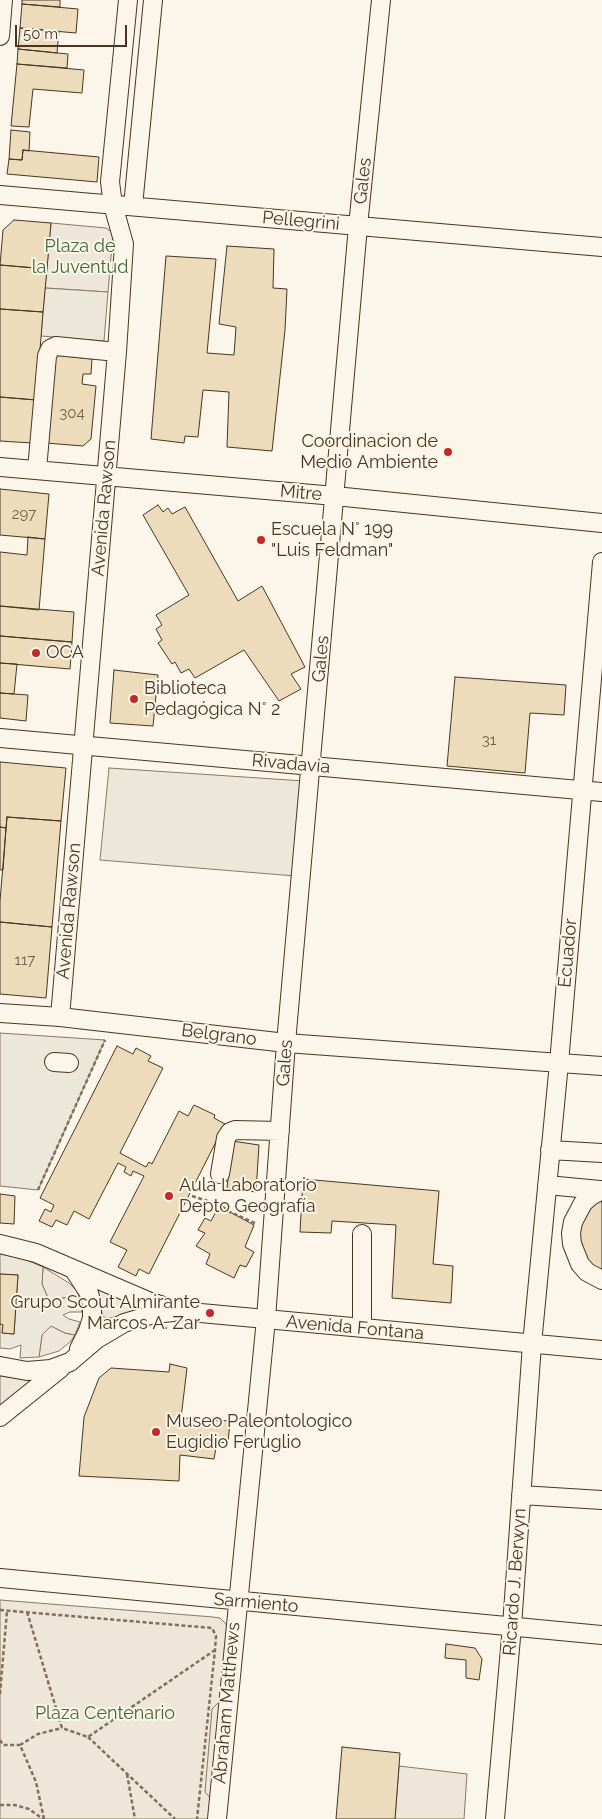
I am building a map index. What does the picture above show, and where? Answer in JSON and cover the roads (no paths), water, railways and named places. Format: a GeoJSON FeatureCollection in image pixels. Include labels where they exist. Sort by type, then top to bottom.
{"type":"FeatureCollection","features":[{"type":"Feature","properties":{"kind":"street"},"geometry":{"type":"LineString","coordinates":[[0,36],[3,0]]}},
{"type":"Feature","properties":{"kind":"street","name":"Avenida Rawson"},"geometry":{"type":"LineString","coordinates":[[60,1017],[117,352],[124,244],[113,205],[110,182],[128,0]]}},
{"type":"Feature","properties":{"kind":"street"},"geometry":{"type":"LineString","coordinates":[[133,206],[153,0]]}},
{"type":"Feature","properties":{"kind":"street","name":"Gales"},"geometry":{"type":"LineString","coordinates":[[266,1319],[286,1043],[312,766],[358,226],[381,0]]}},
{"type":"Feature","properties":{"kind":"street","name":"Pellegrini"},"geometry":{"type":"LineString","coordinates":[[0,195],[602,247]]}},
{"type":"Feature","properties":{"kind":"street"},"geometry":{"type":"LineString","coordinates":[[37,470],[47,356],[50,349],[56,346],[117,352]]}},
{"type":"Feature","properties":{"kind":"street","name":"Mitre"},"geometry":{"type":"LineString","coordinates":[[0,467],[335,496],[602,524]]}},
{"type":"Feature","properties":{"kind":"street","name":"Ecuador"},"geometry":{"type":"LineString","coordinates":[[532,1344],[559,1063],[602,562]]}},
{"type":"Feature","properties":{"kind":"street","name":"Rivadavia"},"geometry":{"type":"LineString","coordinates":[[0,738],[602,792]]}},
{"type":"Feature","properties":{"kind":"street","name":"Belgrano"},"geometry":{"type":"LineString","coordinates":[[0,1013],[60,1017],[286,1043],[602,1066]]}},
{"type":"Feature","properties":{"kind":"street"},"geometry":{"type":"LineString","coordinates":[[220,1174],[226,1138],[230,1132],[235,1130],[280,1131]]}},
{"type":"Feature","properties":{"kind":"street"},"geometry":{"type":"LineString","coordinates":[[550,1150],[602,1153]]}},
{"type":"Feature","properties":{"kind":"street"},"geometry":{"type":"LineString","coordinates":[[547,1185],[601,1190]]}},
{"type":"Feature","properties":{"kind":"street"},"geometry":{"type":"LineString","coordinates":[[601,1190],[583,1203],[572,1222],[571,1233],[572,1244],[580,1264],[588,1272],[602,1280]]}},
{"type":"Feature","properties":{"kind":"street"},"geometry":{"type":"LineString","coordinates":[[362,1234],[362,1328]]}},
{"type":"Feature","properties":{"kind":"street","name":"Avenida Fontana"},"geometry":{"type":"LineString","coordinates":[[0,1244],[36,1253],[148,1301],[179,1311]]}},
{"type":"Feature","properties":{"kind":"street"},"geometry":{"type":"LineString","coordinates":[[0,1417],[70,1362],[81,1346],[92,1318],[89,1293],[74,1270]]}},
{"type":"Feature","properties":{"kind":"street","name":"Avenida Fontana"},"geometry":{"type":"LineString","coordinates":[[0,1366],[40,1371],[51,1369],[70,1362],[97,1339],[124,1323],[154,1314],[179,1311],[602,1350]]}},
{"type":"Feature","properties":{"kind":"street","name":"Abraham Matthews"},"geometry":{"type":"LineString","coordinates":[[217,1819],[266,1319]]}},
{"type":"Feature","properties":{"kind":"street","name":"Ricardo J. Berwyn"},"geometry":{"type":"LineString","coordinates":[[494,1819],[512,1626],[532,1344]]}},
{"type":"Feature","properties":{"kind":"street"},"geometry":{"type":"LineString","coordinates":[[521,1495],[602,1500]]}},
{"type":"Feature","properties":{"kind":"street","name":"Sarmiento"},"geometry":{"type":"LineString","coordinates":[[0,1578],[237,1602],[602,1635]]}},
{"type":"Feature","properties":{"kind":"place","name":"Coordinacion de Medio Ambiente"},"geometry":{"type":"Point","coordinates":[448,452]}},
{"type":"Feature","properties":{"kind":"place","name":"Escuela N° 199 \"Luis Feldman\""},"geometry":{"type":"Point","coordinates":[261,540]}},
{"type":"Feature","properties":{"kind":"place","name":"OCA"},"geometry":{"type":"Point","coordinates":[36,653]}},
{"type":"Feature","properties":{"kind":"place","name":"Biblioteca Pedagógica N° 2"},"geometry":{"type":"Point","coordinates":[134,699]}},
{"type":"Feature","properties":{"kind":"place","name":"Aula Laboratorio Depto Geografía"},"geometry":{"type":"Point","coordinates":[169,1196]}},
{"type":"Feature","properties":{"kind":"place","name":"Grupo Scout Almirante Marcos A. Zar"},"geometry":{"type":"Point","coordinates":[210,1313]}},
{"type":"Feature","properties":{"kind":"place","name":"Museo Paleontologico Eugidio Feruglio"},"geometry":{"type":"Point","coordinates":[156,1432]}},
{"type":"Feature","properties":{"kind":"park label","name":"Plaza de la Juventud"},"geometry":{"type":"Point","coordinates":[80,257]}},
{"type":"Feature","properties":{"kind":"park label","name":"Plaza Centenario"},"geometry":{"type":"Point","coordinates":[105,1714]}}]}
